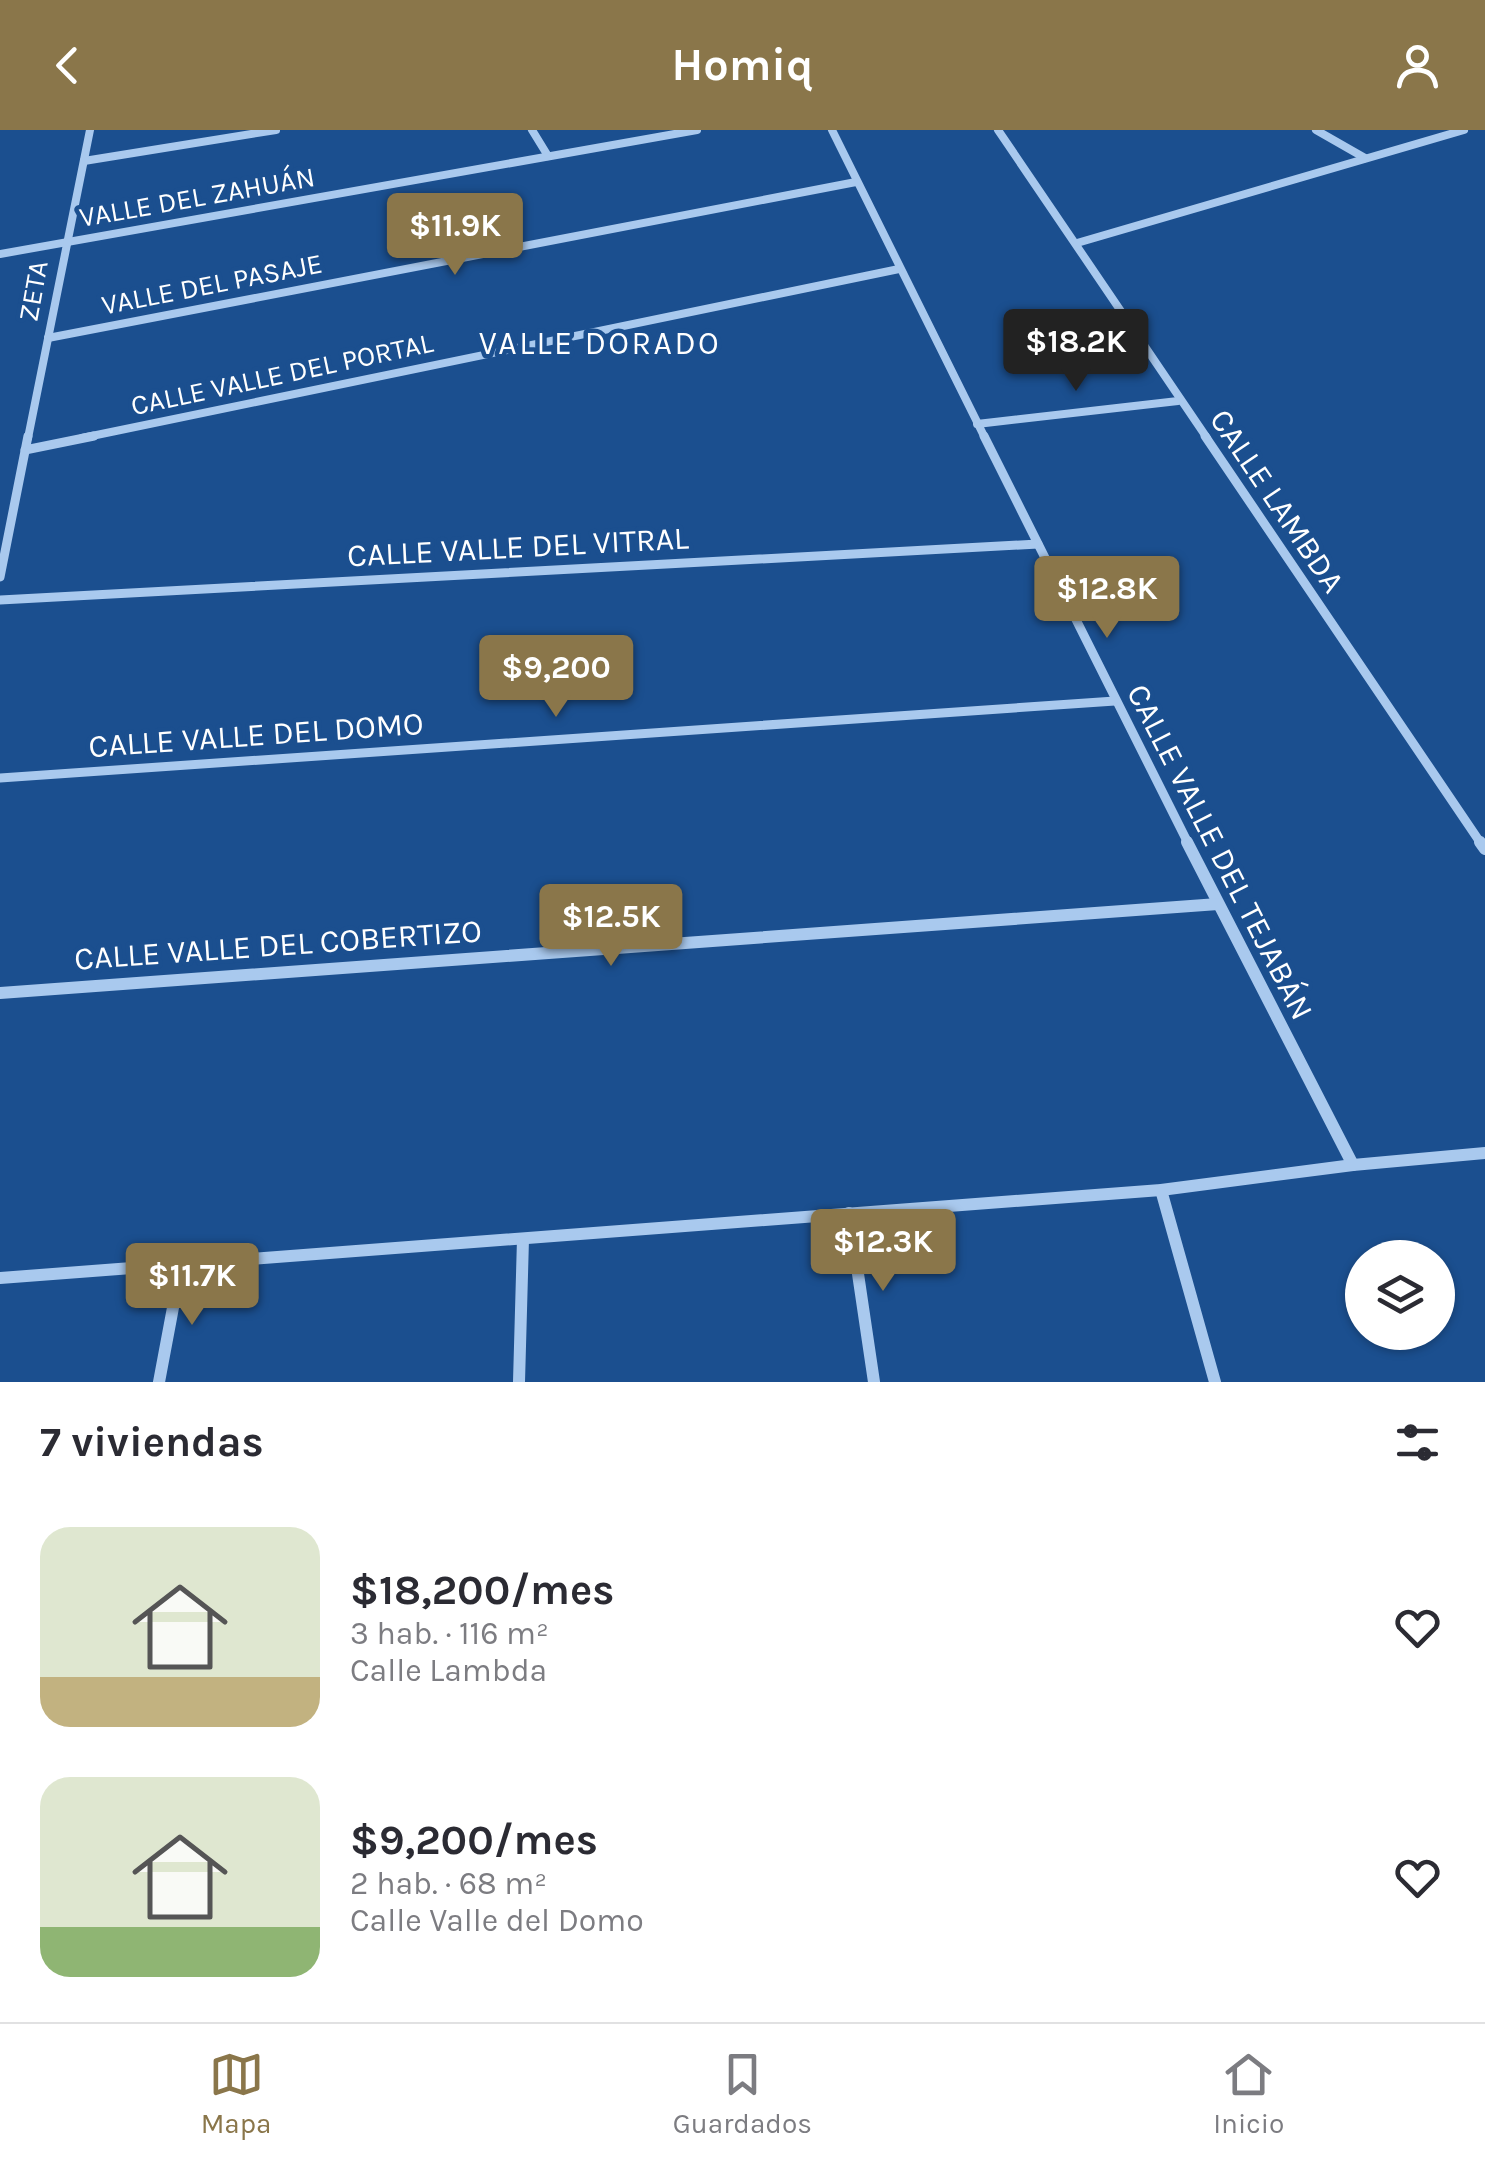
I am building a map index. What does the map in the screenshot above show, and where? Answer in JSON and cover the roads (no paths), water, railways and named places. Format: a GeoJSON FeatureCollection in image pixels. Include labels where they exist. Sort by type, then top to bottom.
{"type":"FeatureCollection","features":[{"type":"Feature","properties":{"kind":"street","name":"ZETA"},"geometry":{"type":"LineString","coordinates":[[0,577],[90,130]]}},
{"type":"Feature","properties":{"kind":"street"},"geometry":{"type":"LineString","coordinates":[[84,161],[276,130]]}},
{"type":"Feature","properties":{"kind":"street"},"geometry":{"type":"LineString","coordinates":[[532,130],[548,156]]}},
{"type":"Feature","properties":{"kind":"street","name":"VALLE DEL ZAHUÁN"},"geometry":{"type":"LineString","coordinates":[[0,254],[697,130]]}},
{"type":"Feature","properties":{"kind":"street","name":"CALLE VALLE DEL TEJABÁN"},"geometry":{"type":"LineString","coordinates":[[832,130],[1115,701],[1353,1165]]}},
{"type":"Feature","properties":{"kind":"street","name":"CALLE LAMBDA"},"geometry":{"type":"LineString","coordinates":[[998,130],[1485,850]]}},
{"type":"Feature","properties":{"kind":"street"},"geometry":{"type":"LineString","coordinates":[[1316,130],[1365,158]]}},
{"type":"Feature","properties":{"kind":"street"},"geometry":{"type":"LineString","coordinates":[[1077,243],[1464,130]]}},
{"type":"Feature","properties":{"kind":"street","name":"VALLE DEL PASAJE"},"geometry":{"type":"LineString","coordinates":[[48,338],[856,182]]}},
{"type":"Feature","properties":{"kind":"street","name":"CALLE VALLE DEL PORTAL"},"geometry":{"type":"LineString","coordinates":[[26,450],[899,269]]}},
{"type":"Feature","properties":{"kind":"street"},"geometry":{"type":"LineString","coordinates":[[977,424],[1178,401]]}},
{"type":"Feature","properties":{"kind":"street","name":"CALLE VALLE DEL VITRAL"},"geometry":{"type":"LineString","coordinates":[[0,600],[1038,544]]}},
{"type":"Feature","properties":{"kind":"street","name":"CALLE VALLE DEL DOMO"},"geometry":{"type":"LineString","coordinates":[[0,778],[1115,701]]}},
{"type":"Feature","properties":{"kind":"street","name":"CALLE VALLE DEL COBERTIZO"},"geometry":{"type":"LineString","coordinates":[[0,993],[1218,904]]}},
{"type":"Feature","properties":{"kind":"street"},"geometry":{"type":"LineString","coordinates":[[0,1278],[1161,1190],[1353,1165],[1485,1153]]}},
{"type":"Feature","properties":{"kind":"street"},"geometry":{"type":"LineString","coordinates":[[1161,1190],[1216,1382]]}},
{"type":"Feature","properties":{"kind":"street"},"geometry":{"type":"LineString","coordinates":[[849,1213],[874,1382]]}},
{"type":"Feature","properties":{"kind":"street"},"geometry":{"type":"LineString","coordinates":[[519,1382],[523,1239]]}},
{"type":"Feature","properties":{"kind":"street"},"geometry":{"type":"LineString","coordinates":[[160,1382],[181,1265]]}},
{"type":"Feature","properties":{"kind":"district","name":"VALLE DORADO"},"geometry":{"type":"Point","coordinates":[600,343]}}]}
